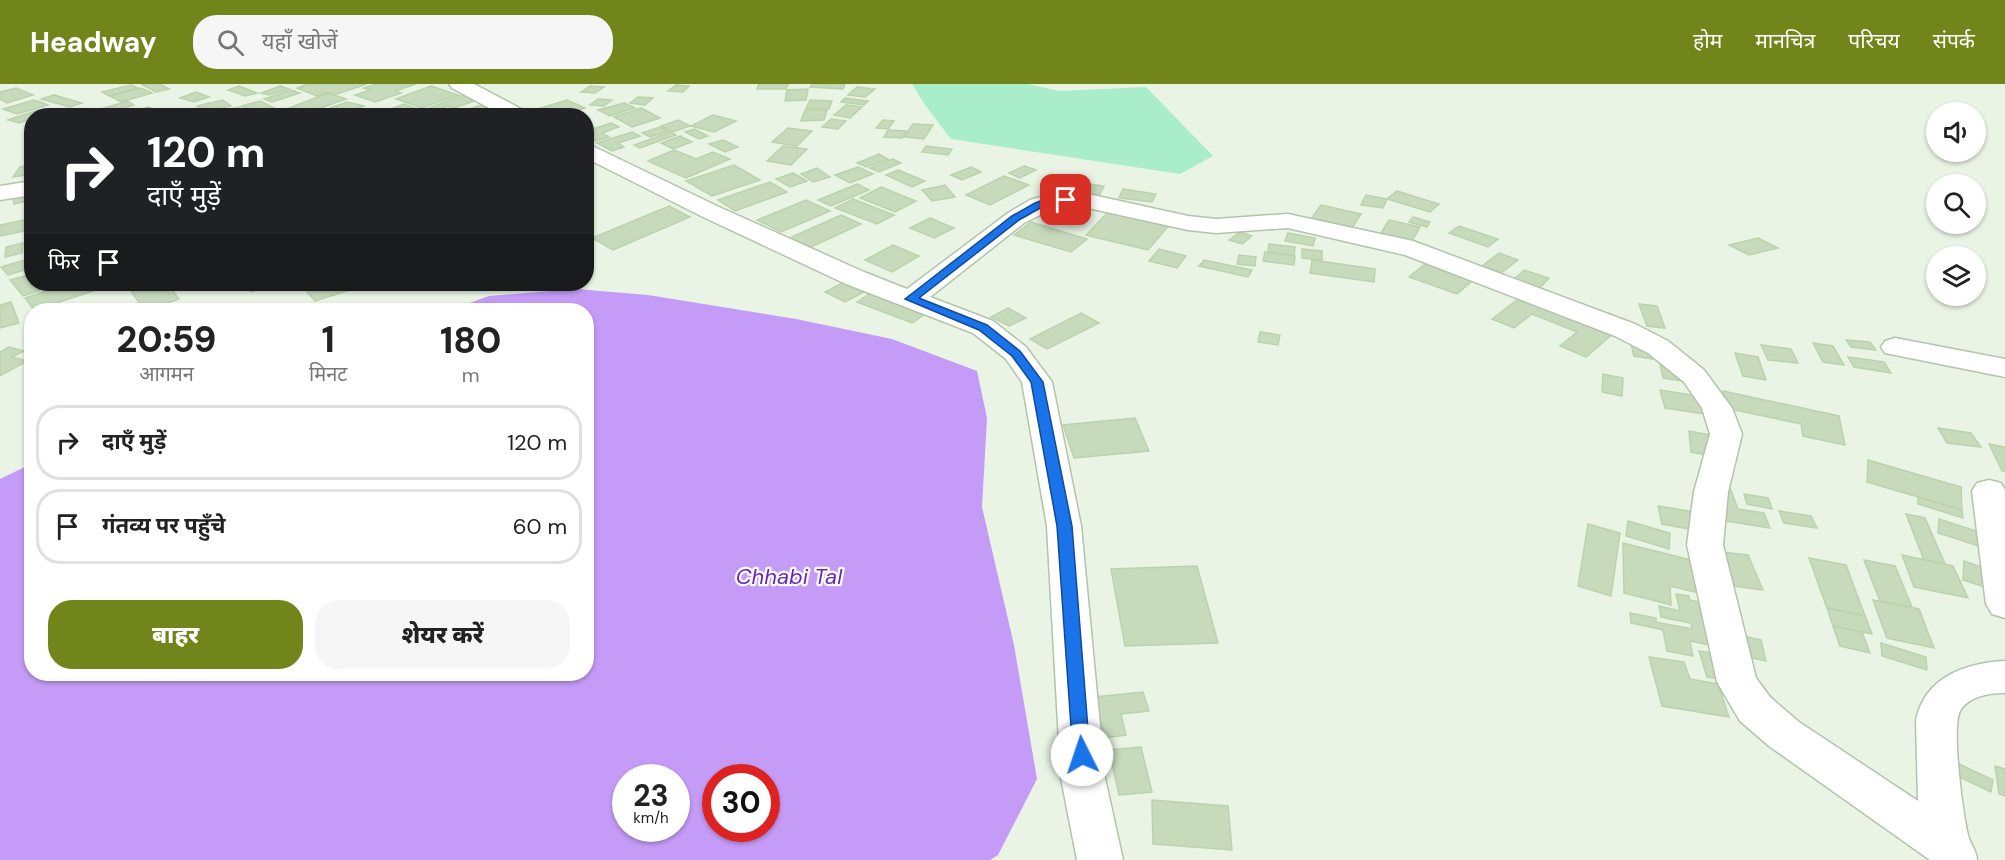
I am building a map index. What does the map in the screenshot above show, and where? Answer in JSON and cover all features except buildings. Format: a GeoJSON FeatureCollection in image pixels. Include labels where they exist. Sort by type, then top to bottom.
{"type":"FeatureCollection","features":[{"type":"Feature","properties":{"kind":"street"},"geometry":{"type":"LineString","coordinates":[[459,84],[505,108]]}},
{"type":"Feature","properties":{"kind":"street"},"geometry":{"type":"LineString","coordinates":[[594,153],[711,212],[855,278],[983,327],[1016,353],[1037,382],[1064,526],[1083,778],[1100,860]]}},
{"type":"Feature","properties":{"kind":"street"},"geometry":{"type":"LineString","coordinates":[[0,192],[24,189]]}},
{"type":"Feature","properties":{"kind":"street"},"geometry":{"type":"LineString","coordinates":[[911,299],[1016,218],[1038,205],[1054,200],[1079,199],[1188,223],[1216,226],[1288,221],[1413,249],[1625,330],[1658,347],[1694,376],[1717,408],[1726,434],[1711,492],[1706,546],[1737,682],[1755,709],[1784,734],[1951,853]]}},
{"type":"Feature","properties":{"kind":"street"},"geometry":{"type":"LineString","coordinates":[[1895,347],[2005,368]]}},
{"type":"Feature","properties":{"kind":"street"},"geometry":{"type":"LineString","coordinates":[[1989,491],[2005,604]]}},
{"type":"Feature","properties":{"kind":"street"},"geometry":{"type":"LineString","coordinates":[[1951,853],[1936,760],[1939,710],[1955,689],[1987,677],[2005,677]]}},
{"type":"Feature","properties":{"kind":"green space"},"geometry":{"type":"Polygon","coordinates":[[[912,84],[1028,84],[1059,91],[1146,87],[1213,156],[1180,174],[951,139],[912,84]]]}},
{"type":"Feature","properties":{"kind":"water","name":"Chhabi Tal"},"geometry":{"type":"Polygon","coordinates":[[[594,290],[648,295],[796,319],[892,339],[977,371],[987,418],[982,507],[1014,645],[1037,779],[998,855],[990,860],[0,860],[0,479],[24,467],[24,681],[594,681],[594,303],[470,303],[489,296],[551,291],[594,290]]]}},
{"type":"Feature","properties":{"kind":"route"},"geometry":{"type":"LineString","coordinates":[[1066,200],[1054,200],[1038,205],[1016,218],[911,299],[983,327],[1016,353],[1037,382],[1064,526],[1082,755]]}}]}
